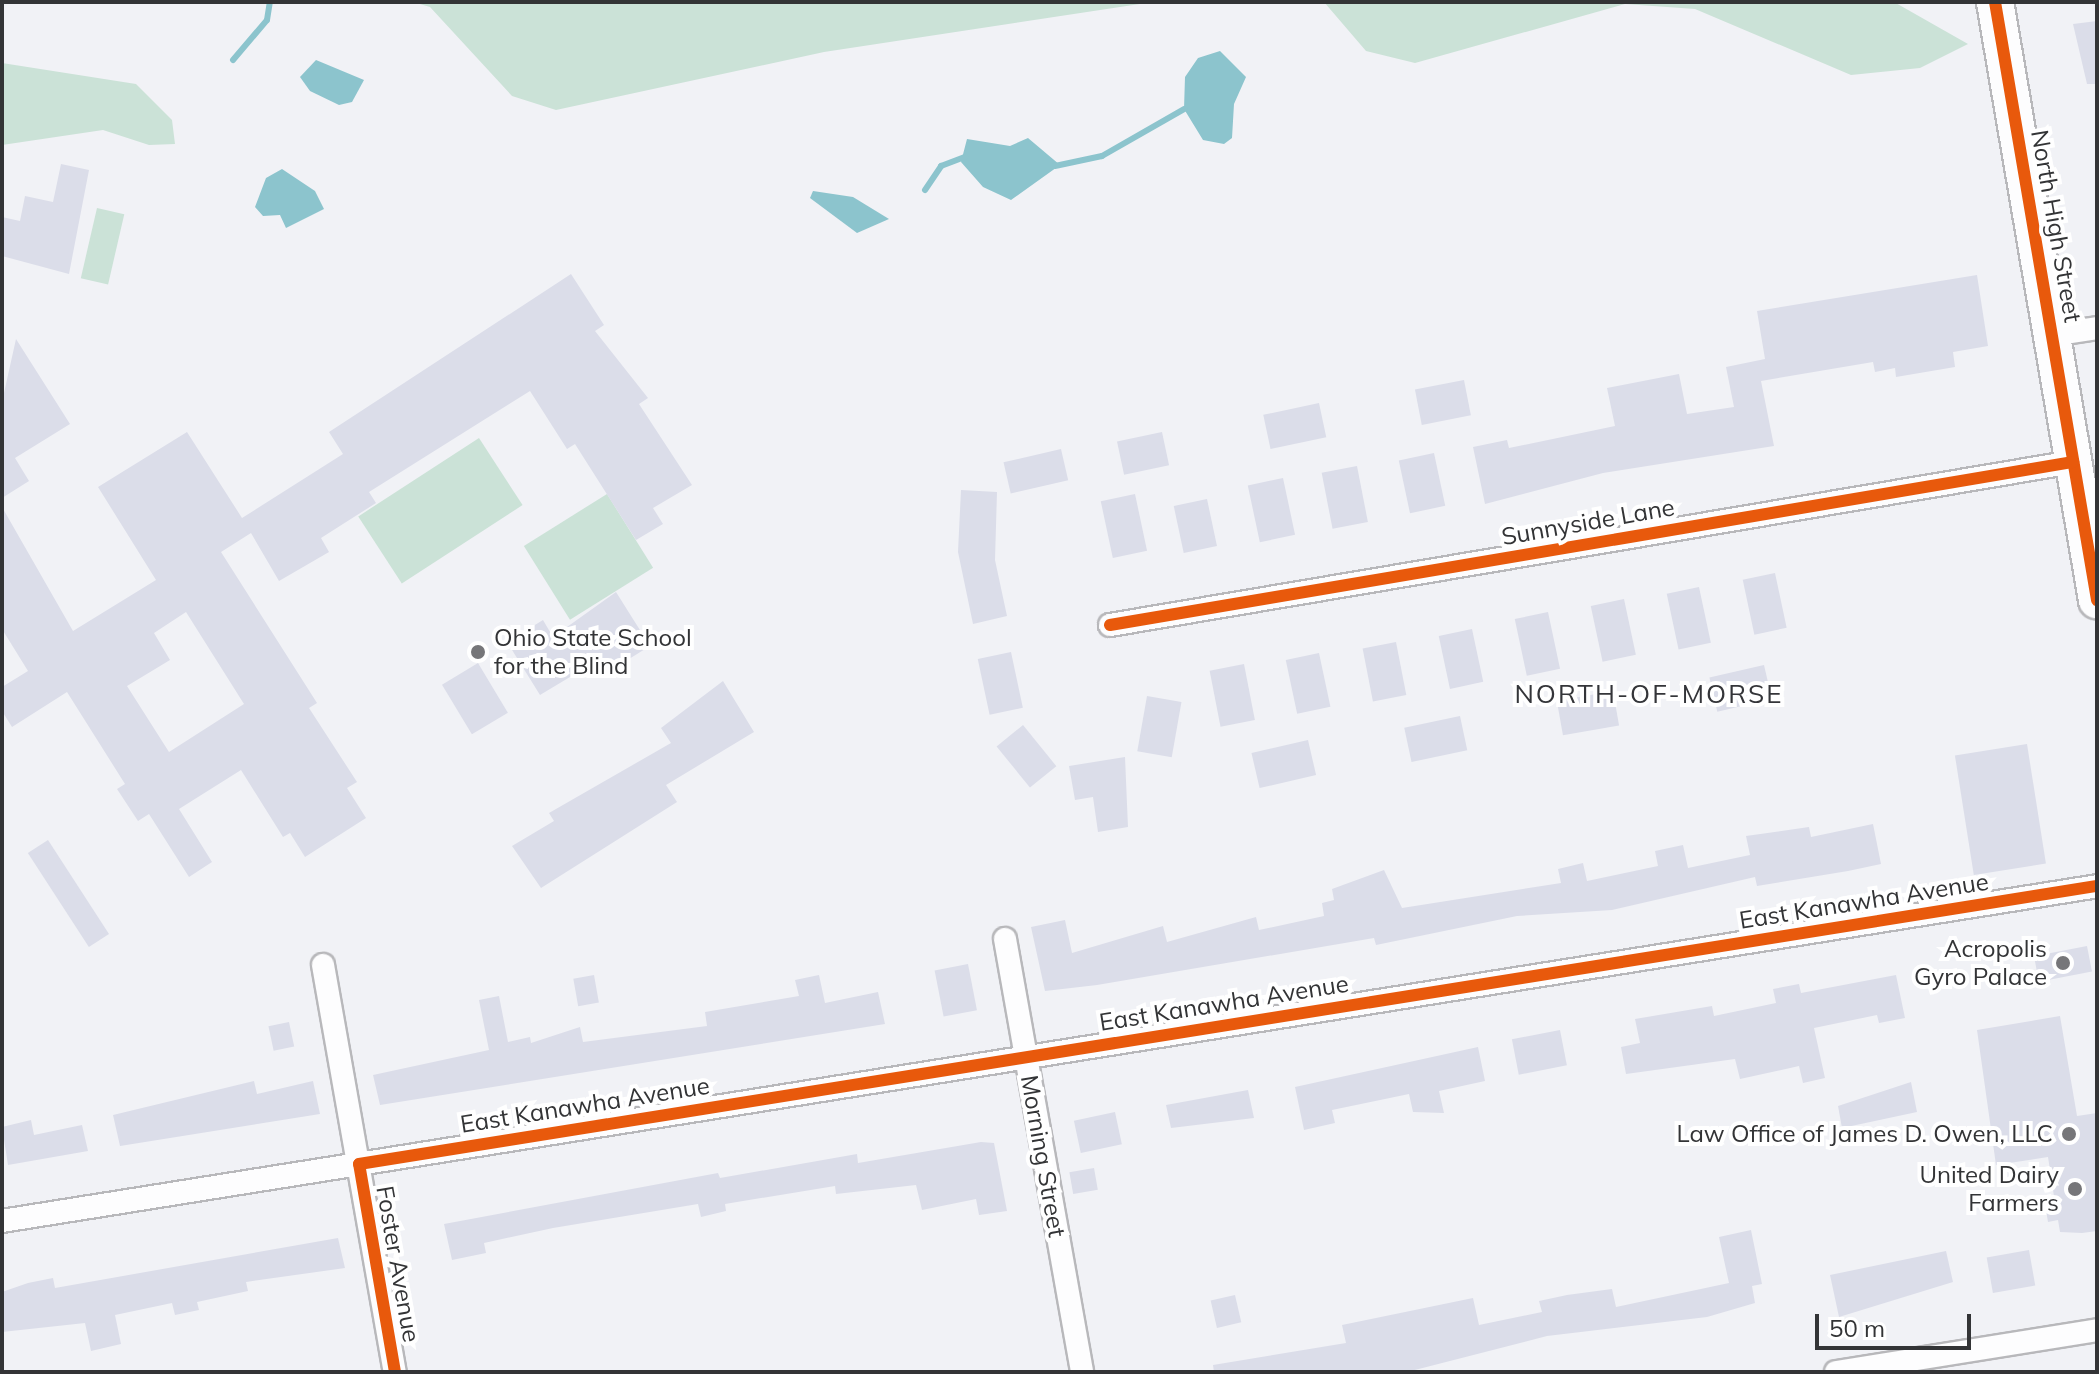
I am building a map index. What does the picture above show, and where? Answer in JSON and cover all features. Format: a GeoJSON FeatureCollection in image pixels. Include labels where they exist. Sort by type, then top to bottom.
{"type":"FeatureCollection","features":[{"type":"Feature","properties":{"kind":"main road","name":"North High Street"},"geometry":{"type":"LineString","coordinates":[[1995,2],[2097,600]]}},
{"type":"Feature","properties":{"kind":"street"},"geometry":{"type":"LineString","coordinates":[[2052,335],[2097,328]]}},
{"type":"Feature","properties":{"kind":"street","name":"Sunnyside Lane"},"geometry":{"type":"LineString","coordinates":[[1110,625],[2073,462]]}},
{"type":"Feature","properties":{"kind":"street","name":"East Kanawha Avenue"},"geometry":{"type":"LineString","coordinates":[[2,1221],[2097,886]]}},
{"type":"Feature","properties":{"kind":"street","name":"Morning Street"},"geometry":{"type":"LineString","coordinates":[[1005,939],[1082,1372]]}},
{"type":"Feature","properties":{"kind":"street","name":"Foster Avenue"},"geometry":{"type":"LineString","coordinates":[[323,965],[395,1372]]}},
{"type":"Feature","properties":{"kind":"street"},"geometry":{"type":"LineString","coordinates":[[1836,1372],[2097,1330]]}},
{"type":"Feature","properties":{"kind":"green space"},"geometry":{"type":"Polygon","coordinates":[[[413,2],[1153,2],[824,52],[556,110],[512,96],[430,7],[413,2]]]}},
{"type":"Feature","properties":{"kind":"green space"},"geometry":{"type":"Polygon","coordinates":[[[1324,2],[1894,2],[1968,44],[1920,68],[1851,75],[1695,9],[1625,4],[1415,63],[1366,51],[1324,2]]]}},
{"type":"Feature","properties":{"kind":"green space"},"geometry":{"type":"Polygon","coordinates":[[[2,63],[136,84],[172,120],[175,144],[149,145],[103,130],[2,145],[2,63]]]}},
{"type":"Feature","properties":{"kind":"green space"},"geometry":{"type":"Polygon","coordinates":[[[97,208],[124,214],[108,284],[81,278],[97,208]]]}},
{"type":"Feature","properties":{"kind":"green space"},"geometry":{"type":"Polygon","coordinates":[[[479,438],[523,505],[402,584],[358,516],[479,438]]]}},
{"type":"Feature","properties":{"kind":"green space"},"geometry":{"type":"Polygon","coordinates":[[[607,494],[653,568],[570,620],[524,546],[607,494]]]}},
{"type":"Feature","properties":{"kind":"water"},"geometry":{"type":"Polygon","coordinates":[[[1220,51],[1246,77],[1234,104],[1232,138],[1224,144],[1203,140],[1184,109],[1185,77],[1198,58],[1220,51]]]}},
{"type":"Feature","properties":{"kind":"water"},"geometry":{"type":"Polygon","coordinates":[[[316,60],[364,80],[352,102],[339,105],[310,91],[300,77],[316,60]]]}},
{"type":"Feature","properties":{"kind":"water"},"geometry":{"type":"Polygon","coordinates":[[[1028,138],[1060,165],[1011,200],[983,187],[961,162],[967,139],[1010,146],[1028,138]]]}},
{"type":"Feature","properties":{"kind":"water"},"geometry":{"type":"Polygon","coordinates":[[[282,169],[315,191],[324,209],[286,228],[280,215],[263,216],[255,207],[266,178],[282,169]]]}},
{"type":"Feature","properties":{"kind":"water"},"geometry":{"type":"Polygon","coordinates":[[[813,191],[853,197],[889,219],[857,233],[810,198],[813,191]]]}},
{"type":"Feature","properties":{"kind":"building"},"geometry":{"type":"Polygon","coordinates":[[[2097,21],[2097,84],[2087,84],[2073,24],[2097,21]]]}},
{"type":"Feature","properties":{"kind":"building"},"geometry":{"type":"Polygon","coordinates":[[[61,164],[89,170],[69,274],[2,256],[2,217],[20,221],[25,196],[53,202],[61,164]]]}},
{"type":"Feature","properties":{"kind":"building"},"geometry":{"type":"Polygon","coordinates":[[[571,274],[604,325],[595,331],[648,398],[639,404],[692,485],[653,508],[663,524],[636,540],[575,444],[567,449],[530,391],[369,492],[376,503],[321,538],[329,552],[279,581],[251,533],[221,552],[317,703],[309,708],[357,782],[347,788],[366,818],[305,857],[290,833],[283,837],[241,770],[179,809],[212,862],[189,877],[149,814],[138,821],[117,789],[125,784],[67,692],[12,727],[2,711],[2,687],[28,671],[2,629],[2,507],[73,631],[156,580],[98,487],[187,432],[242,518],[343,454],[329,432],[571,274]],[[186,612],[154,633],[170,660],[127,686],[169,752],[244,704],[186,612]]]}},
{"type":"Feature","properties":{"kind":"building"},"geometry":{"type":"Polygon","coordinates":[[[1977,275],[1988,346],[1953,352],[1955,367],[1896,377],[1895,368],[1875,372],[1873,362],[1761,381],[1774,446],[1603,473],[1485,504],[1473,447],[1507,440],[1509,448],[1615,426],[1607,388],[1679,374],[1687,414],[1734,407],[1726,367],[1765,359],[1757,311],[1977,275]]]}},
{"type":"Feature","properties":{"kind":"building"},"geometry":{"type":"Polygon","coordinates":[[[16,339],[70,424],[15,458],[29,481],[2,498],[2,402],[16,339]]]}},
{"type":"Feature","properties":{"kind":"building"},"geometry":{"type":"Polygon","coordinates":[[[1464,380],[1471,415],[1422,425],[1415,390],[1464,380]]]}},
{"type":"Feature","properties":{"kind":"building"},"geometry":{"type":"Polygon","coordinates":[[[1319,403],[1326,437],[1271,449],[1263,415],[1319,403]]]}},
{"type":"Feature","properties":{"kind":"building"},"geometry":{"type":"Polygon","coordinates":[[[1162,432],[1169,465],[1124,475],[1117,442],[1162,432]]]}},
{"type":"Feature","properties":{"kind":"building"},"geometry":{"type":"Polygon","coordinates":[[[1061,449],[1068,480],[1011,493],[1004,462],[1061,449]]]}},
{"type":"Feature","properties":{"kind":"building"},"geometry":{"type":"Polygon","coordinates":[[[1434,453],[1445,506],[1410,513],[1399,460],[1434,453]]]}},
{"type":"Feature","properties":{"kind":"building"},"geometry":{"type":"Polygon","coordinates":[[[1357,466],[1368,522],[1333,529],[1322,473],[1357,466]]]}},
{"type":"Feature","properties":{"kind":"building"},"geometry":{"type":"Polygon","coordinates":[[[1283,478],[1295,535],[1260,542],[1248,485],[1283,478]]]}},
{"type":"Feature","properties":{"kind":"building"},"geometry":{"type":"Polygon","coordinates":[[[961,490],[997,492],[995,560],[1007,616],[973,624],[958,552],[961,490]]]}},
{"type":"Feature","properties":{"kind":"building"},"geometry":{"type":"Polygon","coordinates":[[[1135,494],[1147,551],[1113,558],[1101,501],[1135,494]]]}},
{"type":"Feature","properties":{"kind":"building"},"geometry":{"type":"Polygon","coordinates":[[[1207,499],[1217,546],[1184,553],[1174,506],[1207,499]]]}},
{"type":"Feature","properties":{"kind":"building"},"geometry":{"type":"Polygon","coordinates":[[[1775,573],[1787,628],[1754,635],[1743,580],[1775,573]]]}},
{"type":"Feature","properties":{"kind":"building"},"geometry":{"type":"Polygon","coordinates":[[[1699,587],[1711,643],[1679,650],[1667,594],[1699,587]]]}},
{"type":"Feature","properties":{"kind":"building"},"geometry":{"type":"Polygon","coordinates":[[[616,592],[650,646],[608,672],[600,659],[540,695],[507,642],[543,620],[553,637],[616,592]]]}},
{"type":"Feature","properties":{"kind":"building"},"geometry":{"type":"Polygon","coordinates":[[[1624,599],[1636,655],[1603,662],[1591,606],[1624,599]]]}},
{"type":"Feature","properties":{"kind":"building"},"geometry":{"type":"Polygon","coordinates":[[[1548,612],[1560,669],[1527,676],[1515,619],[1548,612]]]}},
{"type":"Feature","properties":{"kind":"building"},"geometry":{"type":"Polygon","coordinates":[[[1472,629],[1483,682],[1450,689],[1439,636],[1472,629]]]}},
{"type":"Feature","properties":{"kind":"building"},"geometry":{"type":"Polygon","coordinates":[[[1396,642],[1406,695],[1373,701],[1363,648],[1396,642]]]}},
{"type":"Feature","properties":{"kind":"building"},"geometry":{"type":"Polygon","coordinates":[[[1011,652],[1023,708],[990,715],[978,659],[1011,652]]]}},
{"type":"Feature","properties":{"kind":"building"},"geometry":{"type":"Polygon","coordinates":[[[1319,653],[1330,707],[1297,714],[1286,660],[1319,653]]]}},
{"type":"Feature","properties":{"kind":"building"},"geometry":{"type":"Polygon","coordinates":[[[478,663],[508,713],[472,734],[442,685],[478,663]]]}},
{"type":"Feature","properties":{"kind":"building"},"geometry":{"type":"Polygon","coordinates":[[[1244,664],[1255,720],[1221,727],[1210,671],[1244,664]]]}},
{"type":"Feature","properties":{"kind":"building"},"geometry":{"type":"Polygon","coordinates":[[[1764,665],[1772,699],[1717,712],[1709,678],[1764,665]]]}},
{"type":"Feature","properties":{"kind":"building"},"geometry":{"type":"Polygon","coordinates":[[[723,681],[754,732],[666,785],[677,802],[541,888],[512,846],[554,821],[549,813],[671,743],[661,728],[723,681]]]}},
{"type":"Feature","properties":{"kind":"building"},"geometry":{"type":"Polygon","coordinates":[[[1613,691],[1619,725],[1563,735],[1557,701],[1613,691]]]}},
{"type":"Feature","properties":{"kind":"building"},"geometry":{"type":"Polygon","coordinates":[[[1147,696],[1181,702],[1172,757],[1137,751],[1147,696]]]}},
{"type":"Feature","properties":{"kind":"building"},"geometry":{"type":"Polygon","coordinates":[[[1460,716],[1467,750],[1412,762],[1404,728],[1460,716]]]}},
{"type":"Feature","properties":{"kind":"building"},"geometry":{"type":"Polygon","coordinates":[[[1023,725],[1056,766],[1030,788],[997,746],[1023,725]]]}},
{"type":"Feature","properties":{"kind":"building"},"geometry":{"type":"Polygon","coordinates":[[[1308,740],[1316,775],[1260,788],[1251,753],[1308,740]]]}},
{"type":"Feature","properties":{"kind":"building"},"geometry":{"type":"Polygon","coordinates":[[[2027,744],[2046,864],[1974,875],[1955,755],[2027,744]]]}},
{"type":"Feature","properties":{"kind":"building"},"geometry":{"type":"Polygon","coordinates":[[[1125,757],[1128,827],[1098,832],[1093,797],[1075,800],[1069,766],[1125,757]]]}},
{"type":"Feature","properties":{"kind":"building"},"geometry":{"type":"Polygon","coordinates":[[[1873,824],[1881,864],[1848,871],[1757,886],[1755,877],[1612,910],[1517,916],[1376,945],[1374,938],[1097,985],[1045,991],[1031,927],[1065,920],[1072,953],[1163,926],[1167,942],[1256,917],[1259,930],[1324,916],[1322,903],[1334,900],[1332,889],[1384,870],[1402,908],[1561,883],[1558,869],[1583,863],[1587,881],[1658,866],[1655,851],[1683,845],[1688,868],[1750,855],[1746,836],[1809,827],[1811,837],[1873,824]]]}},
{"type":"Feature","properties":{"kind":"building"},"geometry":{"type":"Polygon","coordinates":[[[48,840],[109,934],[89,947],[28,853],[48,840]]]}},
{"type":"Feature","properties":{"kind":"building","name":"Acropolis Gyro Palace"},"geometry":{"type":"Polygon","coordinates":[[[2087,946],[2092,972],[2039,982],[2034,956],[2087,946]]]}},
{"type":"Feature","properties":{"kind":"building"},"geometry":{"type":"Polygon","coordinates":[[[968,964],[977,1010],[944,1017],[935,970],[968,964]]]}},
{"type":"Feature","properties":{"kind":"building"},"geometry":{"type":"Polygon","coordinates":[[[594,975],[599,1003],[578,1006],[573,979],[594,975]]]}},
{"type":"Feature","properties":{"kind":"building"},"geometry":{"type":"Polygon","coordinates":[[[819,975],[825,1003],[878,992],[885,1024],[380,1105],[373,1075],[489,1050],[479,1000],[499,996],[508,1042],[530,1037],[531,1043],[580,1027],[583,1042],[707,1026],[705,1012],[799,996],[795,980],[819,975]]]}},
{"type":"Feature","properties":{"kind":"building"},"geometry":{"type":"Polygon","coordinates":[[[1896,975],[1905,1018],[1879,1023],[1877,1015],[1814,1028],[1825,1078],[1803,1083],[1799,1066],[1740,1079],[1735,1059],[1626,1074],[1621,1047],[1640,1043],[1635,1019],[1712,1006],[1714,1016],[1776,1003],[1773,989],[1799,984],[1801,993],[1896,975]]]}},
{"type":"Feature","properties":{"kind":"building"},"geometry":{"type":"Polygon","coordinates":[[[2060,1016],[2077,1116],[2097,1113],[2097,1231],[2060,1232],[2058,1220],[2048,1222],[2045,1204],[2055,1203],[2048,1157],[1996,1165],[1977,1030],[2060,1016]]]}},
{"type":"Feature","properties":{"kind":"building"},"geometry":{"type":"Polygon","coordinates":[[[289,1022],[294,1046],[274,1051],[268,1026],[289,1022]]]}},
{"type":"Feature","properties":{"kind":"building"},"geometry":{"type":"Polygon","coordinates":[[[1560,1030],[1567,1065],[1519,1075],[1512,1039],[1560,1030]]]}},
{"type":"Feature","properties":{"kind":"building"},"geometry":{"type":"Polygon","coordinates":[[[1478,1047],[1485,1081],[1439,1091],[1444,1113],[1413,1112],[1409,1094],[1332,1110],[1335,1123],[1304,1130],[1295,1087],[1478,1047]]]}},
{"type":"Feature","properties":{"kind":"building"},"geometry":{"type":"Polygon","coordinates":[[[254,1081],[257,1094],[313,1081],[320,1114],[120,1146],[113,1115],[254,1081]]]}},
{"type":"Feature","properties":{"kind":"building"},"geometry":{"type":"Polygon","coordinates":[[[1911,1082],[1917,1112],[1842,1128],[1838,1106],[1911,1082]]]}},
{"type":"Feature","properties":{"kind":"building"},"geometry":{"type":"Polygon","coordinates":[[[1248,1090],[1254,1118],[1171,1128],[1166,1105],[1248,1090]]]}},
{"type":"Feature","properties":{"kind":"building"},"geometry":{"type":"Polygon","coordinates":[[[1115,1112],[1122,1144],[1081,1153],[1074,1121],[1115,1112]]]}},
{"type":"Feature","properties":{"kind":"building"},"geometry":{"type":"Polygon","coordinates":[[[31,1120],[34,1135],[82,1125],[88,1151],[8,1165],[2,1127],[31,1120]]]}},
{"type":"Feature","properties":{"kind":"building"},"geometry":{"type":"Polygon","coordinates":[[[981,1142],[994,1143],[1007,1211],[979,1215],[976,1199],[922,1210],[916,1185],[836,1194],[835,1186],[725,1204],[726,1211],[701,1217],[698,1204],[553,1228],[484,1243],[486,1253],[452,1260],[444,1224],[718,1173],[720,1178],[857,1154],[858,1163],[981,1142]]]}},
{"type":"Feature","properties":{"kind":"building"},"geometry":{"type":"Polygon","coordinates":[[[1094,1168],[1098,1190],[1073,1194],[1069,1172],[1094,1168]]]}},
{"type":"Feature","properties":{"kind":"building"},"geometry":{"type":"Polygon","coordinates":[[[1751,1230],[1762,1284],[1752,1286],[1755,1303],[1707,1317],[1547,1336],[1407,1372],[1214,1372],[1213,1365],[1346,1343],[1342,1325],[1473,1298],[1479,1325],[1542,1312],[1539,1301],[1567,1295],[1612,1289],[1616,1307],[1729,1283],[1719,1237],[1751,1230]]]}},
{"type":"Feature","properties":{"kind":"building"},"geometry":{"type":"Polygon","coordinates":[[[338,1238],[345,1268],[246,1282],[248,1291],[197,1302],[199,1310],[175,1315],[172,1303],[115,1315],[121,1344],[91,1351],[85,1323],[2,1332],[2,1292],[28,1283],[53,1278],[55,1288],[338,1238]]]}},
{"type":"Feature","properties":{"kind":"building"},"geometry":{"type":"Polygon","coordinates":[[[2029,1250],[2035,1285],[1993,1293],[1987,1257],[2029,1250]]]}},
{"type":"Feature","properties":{"kind":"building"},"geometry":{"type":"Polygon","coordinates":[[[1946,1251],[1953,1282],[1839,1317],[1830,1275],[1946,1251]]]}},
{"type":"Feature","properties":{"kind":"building"},"geometry":{"type":"Polygon","coordinates":[[[1235,1295],[1241,1322],[1217,1328],[1211,1301],[1235,1295]]]}},
{"type":"Feature","properties":{"kind":"waterway"},"geometry":{"type":"LineString","coordinates":[[233,60],[267,20],[270,2]]}},
{"type":"Feature","properties":{"kind":"waterway"},"geometry":{"type":"LineString","coordinates":[[1055,166],[1102,156],[1184,109]]}},
{"type":"Feature","properties":{"kind":"waterway"},"geometry":{"type":"LineString","coordinates":[[925,190],[941,166],[965,157]]}},
{"type":"Feature","properties":{"kind":"cycle path"},"geometry":{"type":"LineString","coordinates":[[1995,2],[2097,600]]}},
{"type":"Feature","properties":{"kind":"cycle path"},"geometry":{"type":"LineString","coordinates":[[1110,625],[2073,462]]}},
{"type":"Feature","properties":{"kind":"cycle path"},"geometry":{"type":"LineString","coordinates":[[395,1372],[359,1164],[2097,886]]}},
{"type":"Feature","properties":{"kind":"place","name":"Ohio State School for the Blind"},"geometry":{"type":"Point","coordinates":[478,652]}},
{"type":"Feature","properties":{"kind":"place","name":"Acropolis Gyro Palace"},"geometry":{"type":"Point","coordinates":[2063,963]}},
{"type":"Feature","properties":{"kind":"place","name":"Law Office of James D. Owen, LLC"},"geometry":{"type":"Point","coordinates":[2069,1134]}},
{"type":"Feature","properties":{"kind":"place","name":"United Dairy Farmers"},"geometry":{"type":"Point","coordinates":[2075,1189]}},
{"type":"Feature","properties":{"kind":"district","name":"NORTH-OF-MORSE"},"geometry":{"type":"Point","coordinates":[1649,694]}}]}
